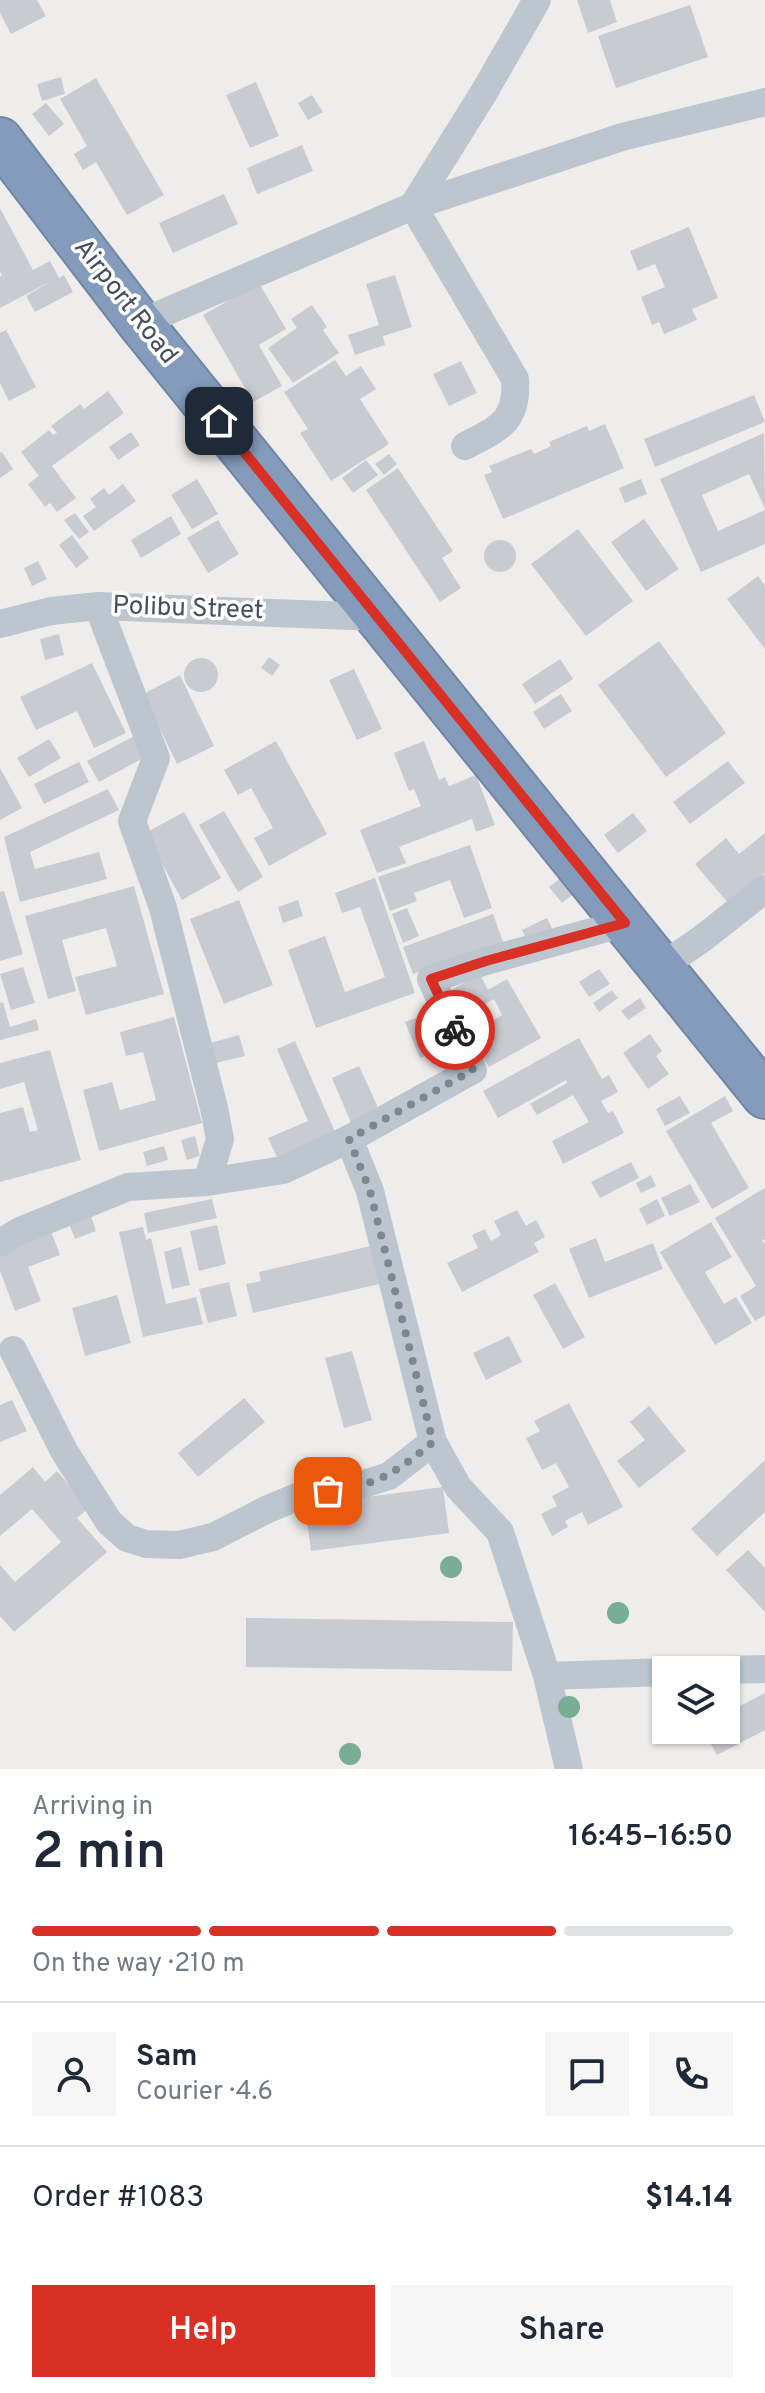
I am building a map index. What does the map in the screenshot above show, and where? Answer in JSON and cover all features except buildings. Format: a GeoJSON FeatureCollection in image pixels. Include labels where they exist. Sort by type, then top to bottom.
{"type":"FeatureCollection","features":[{"type":"Feature","properties":{"kind":"highway","name":"Airport Road"},"geometry":{"type":"LineString","coordinates":[[0,140],[140,323],[765,1096]]}},
{"type":"Feature","properties":{"kind":"street"},"geometry":{"type":"LineString","coordinates":[[413,206],[537,0]]}},
{"type":"Feature","properties":{"kind":"street"},"geometry":{"type":"LineString","coordinates":[[140,323],[413,206],[622,137],[765,102]]}},
{"type":"Feature","properties":{"kind":"street"},"geometry":{"type":"LineString","coordinates":[[413,206],[515,379],[517,401],[501,427],[465,446]]}},
{"type":"Feature","properties":{"kind":"street"},"geometry":{"type":"LineString","coordinates":[[98,606],[156,758],[132,821],[163,908],[214,1108],[220,1139],[207,1182]]}},
{"type":"Feature","properties":{"kind":"street","name":"Polibu Street"},"geometry":{"type":"LineString","coordinates":[[0,624],[51,611],[98,606],[377,617]]}},
{"type":"Feature","properties":{"kind":"street"},"geometry":{"type":"LineString","coordinates":[[661,967],[765,889]]}},
{"type":"Feature","properties":{"kind":"street"},"geometry":{"type":"LineString","coordinates":[[0,1243],[20,1231],[128,1187],[207,1182],[283,1170],[349,1139],[473,1070],[431,979],[625,923]]}},
{"type":"Feature","properties":{"kind":"street"},"geometry":{"type":"LineString","coordinates":[[349,1139],[370,1191],[433,1442],[458,1487],[500,1532],[547,1676],[569,1769]]}},
{"type":"Feature","properties":{"kind":"street"},"geometry":{"type":"LineString","coordinates":[[13,1350],[64,1451],[109,1522],[127,1538],[146,1544],[179,1545],[213,1537],[309,1492],[348,1489],[389,1476],[433,1442]]}},
{"type":"Feature","properties":{"kind":"street"},"geometry":{"type":"LineString","coordinates":[[740,1670],[765,1669]]}},
{"type":"Feature","properties":{"kind":"street"},"geometry":{"type":"LineString","coordinates":[[547,1676],[652,1672]]}},
{"type":"Feature","properties":{"kind":"way so far"},"geometry":{"type":"LineString","coordinates":[[328,1491],[348,1489],[389,1476],[433,1442],[370,1191],[349,1139],[473,1070],[455,1030]]}},
{"type":"Feature","properties":{"kind":"route"},"geometry":{"type":"LineString","coordinates":[[219,421],[625,923],[431,979],[455,1030]]}}]}
